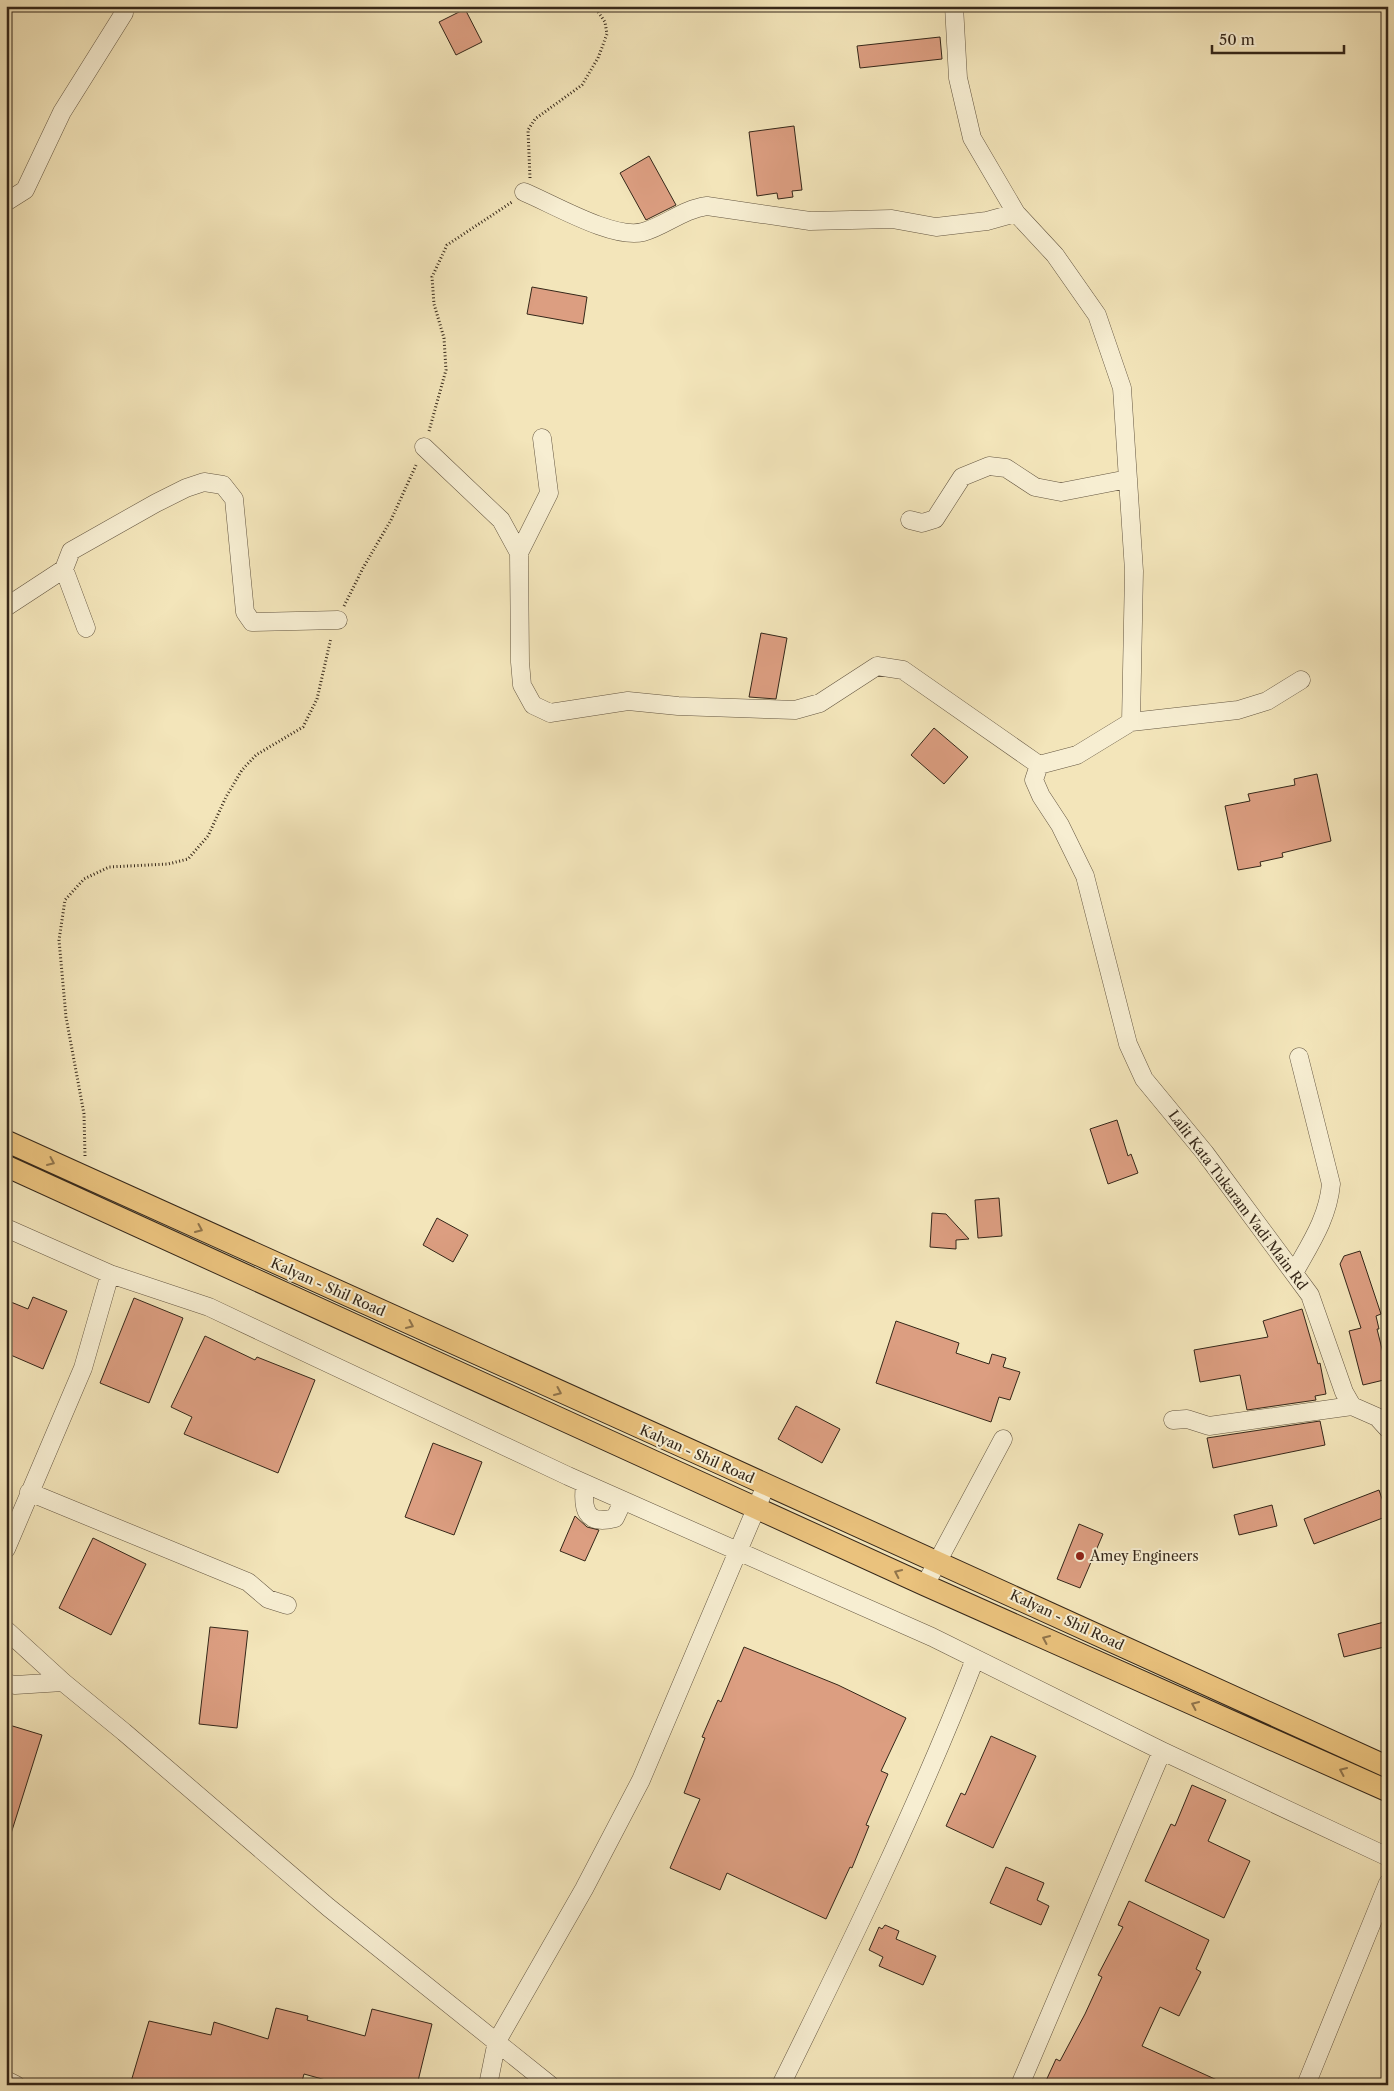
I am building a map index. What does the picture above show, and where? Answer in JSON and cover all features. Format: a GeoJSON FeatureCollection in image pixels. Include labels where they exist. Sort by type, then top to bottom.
{"type":"FeatureCollection","features":[{"type":"Feature","properties":{"kind":"main road","name":"Kalyan - Shil Road"},"geometry":{"type":"LineString","coordinates":[[6,1142],[938,1561],[1388,1767]]}},
{"type":"Feature","properties":{"kind":"main road","name":"Kalyan - Shil Road"},"geometry":{"type":"LineString","coordinates":[[6,1166],[925,1585],[1388,1791]]}},
{"type":"Feature","properties":{"kind":"street"},"geometry":{"type":"LineString","coordinates":[[954,6],[958,78],[972,138],[1016,213],[1055,256],[1097,315],[1122,388],[1134,570],[1131,722]]}},
{"type":"Feature","properties":{"kind":"street"},"geometry":{"type":"LineString","coordinates":[[6,202],[26,190],[62,112],[124,13]]}},
{"type":"Feature","properties":{"kind":"street"},"geometry":{"type":"LineString","coordinates":[[524,192],[606,230],[622,234],[643,232],[694,208],[706,206],[810,221],[892,219],[936,227],[987,221],[1016,213]]}},
{"type":"Feature","properties":{"kind":"street"},"geometry":{"type":"LineString","coordinates":[[542,438],[549,493],[519,553],[520,662],[522,685],[533,705],[550,713],[628,702],[678,706],[795,710],[820,703],[877,666],[890,666],[903,670],[1039,765],[1077,755],[1131,722],[1238,710],[1267,701],[1301,680]]}},
{"type":"Feature","properties":{"kind":"street"},"geometry":{"type":"LineString","coordinates":[[424,447],[501,520],[519,553]]}},
{"type":"Feature","properties":{"kind":"street"},"geometry":{"type":"LineString","coordinates":[[910,520],[922,523],[935,519],[962,477],[989,466],[1006,468],[1034,487],[1061,492],[1128,479]]}},
{"type":"Feature","properties":{"kind":"street"},"geometry":{"type":"LineString","coordinates":[[6,607],[64,569],[71,551],[156,503],[186,488],[204,482],[223,485],[234,499],[245,612],[252,622],[338,620]]}},
{"type":"Feature","properties":{"kind":"street"},"geometry":{"type":"LineString","coordinates":[[64,569],[86,628]]}},
{"type":"Feature","properties":{"kind":"street","name":"Lalit Kata Tukaram Vadi Main Rd"},"geometry":{"type":"LineString","coordinates":[[1039,765],[1034,780],[1041,796],[1060,825],[1085,876],[1128,1044],[1144,1079],[1205,1153],[1310,1295],[1344,1392],[1352,1406]]}},
{"type":"Feature","properties":{"kind":"street"},"geometry":{"type":"LineString","coordinates":[[1294,1273],[1324,1218],[1330,1200],[1331,1184],[1299,1057]]}},
{"type":"Feature","properties":{"kind":"street"},"geometry":{"type":"LineString","coordinates":[[6,1228],[110,1274],[209,1307],[585,1484],[932,1637],[1162,1751],[1388,1857]]}},
{"type":"Feature","properties":{"kind":"street"},"geometry":{"type":"LineString","coordinates":[[6,1549],[83,1368],[110,1274]]}},
{"type":"Feature","properties":{"kind":"street"},"geometry":{"type":"LineString","coordinates":[[1173,1420],[1187,1419],[1209,1426],[1352,1406],[1378,1417],[1388,1429]]}},
{"type":"Feature","properties":{"kind":"street"},"geometry":{"type":"LineString","coordinates":[[925,1585],[1003,1439]]}},
{"type":"Feature","properties":{"kind":"street"},"geometry":{"type":"LineString","coordinates":[[585,1484],[583,1506],[586,1513],[595,1519],[606,1520],[615,1518],[623,1501]]}},
{"type":"Feature","properties":{"kind":"street"},"geometry":{"type":"LineString","coordinates":[[488,2085],[497,2040],[584,1889],[642,1780],[739,1553],[755,1507],[766,1485]]}},
{"type":"Feature","properties":{"kind":"street"},"geometry":{"type":"LineString","coordinates":[[29,1492],[248,1582],[268,1599],[287,1605]]}},
{"type":"Feature","properties":{"kind":"street"},"geometry":{"type":"LineString","coordinates":[[6,1630],[63,1682],[328,1907],[497,2040],[550,2085]]}},
{"type":"Feature","properties":{"kind":"street"},"geometry":{"type":"LineString","coordinates":[[781,2085],[864,1916],[942,1744],[975,1658]]}},
{"type":"Feature","properties":{"kind":"street"},"geometry":{"type":"LineString","coordinates":[[6,1683],[14,1685],[63,1682]]}},
{"type":"Feature","properties":{"kind":"street"},"geometry":{"type":"LineString","coordinates":[[1020,2085],[1162,1751]]}},
{"type":"Feature","properties":{"kind":"street"},"geometry":{"type":"LineString","coordinates":[[1306,2085],[1388,1883]]}},
{"type":"Feature","properties":{"kind":"street"},"geometry":{"type":"LineString","coordinates":[[6,2080],[16,2085]]}},
{"type":"Feature","properties":{"kind":"path"},"geometry":{"type":"LineString","coordinates":[[85,1177],[84,1114],[66,1017],[59,940],[65,900],[84,879],[109,867],[168,864],[188,859],[208,836],[226,797],[242,770],[256,755],[303,727],[317,699],[331,635],[363,568],[391,520],[424,447],[446,370],[444,338],[434,304],[432,277],[447,245],[501,211],[524,192],[530,178],[528,130],[535,119],[582,85],[598,58],[607,34],[605,22],[594,6]]}},
{"type":"Feature","properties":{"kind":"building"},"geometry":{"type":"Polygon","coordinates":[[[465,9],[482,42],[456,55],[439,22],[465,9]]]}},
{"type":"Feature","properties":{"kind":"building"},"geometry":{"type":"Polygon","coordinates":[[[940,37],[942,59],[860,68],[857,46],[940,37]]]}},
{"type":"Feature","properties":{"kind":"building"},"geometry":{"type":"Polygon","coordinates":[[[794,126],[802,190],[792,191],[793,197],[778,199],[777,193],[757,196],[749,132],[794,126]]]}},
{"type":"Feature","properties":{"kind":"building"},"geometry":{"type":"Polygon","coordinates":[[[649,156],[676,205],[646,220],[620,173],[649,156]]]}},
{"type":"Feature","properties":{"kind":"building"},"geometry":{"type":"Polygon","coordinates":[[[532,287],[587,297],[583,324],[527,314],[532,287]]]}},
{"type":"Feature","properties":{"kind":"building"},"geometry":{"type":"Polygon","coordinates":[[[761,633],[787,638],[776,699],[749,697],[761,633]]]}},
{"type":"Feature","properties":{"kind":"building"},"geometry":{"type":"Polygon","coordinates":[[[934,728],[968,757],[944,784],[911,755],[934,728]]]}},
{"type":"Feature","properties":{"kind":"building"},"geometry":{"type":"Polygon","coordinates":[[[1317,774],[1331,841],[1282,853],[1283,857],[1260,862],[1261,866],[1238,870],[1225,806],[1250,801],[1248,794],[1295,785],[1294,779],[1317,774]]]}},
{"type":"Feature","properties":{"kind":"building"},"geometry":{"type":"Polygon","coordinates":[[[1117,1120],[1128,1156],[1131,1154],[1138,1173],[1108,1184],[1090,1129],[1117,1120]]]}},
{"type":"Feature","properties":{"kind":"building"},"geometry":{"type":"Polygon","coordinates":[[[999,1198],[1002,1236],[978,1238],[975,1200],[999,1198]]]}},
{"type":"Feature","properties":{"kind":"building"},"geometry":{"type":"Polygon","coordinates":[[[932,1213],[946,1214],[969,1239],[956,1240],[956,1249],[930,1247],[932,1213]]]}},
{"type":"Feature","properties":{"kind":"building"},"geometry":{"type":"Polygon","coordinates":[[[437,1218],[468,1235],[453,1262],[423,1245],[437,1218]]]}},
{"type":"Feature","properties":{"kind":"building"},"geometry":{"type":"Polygon","coordinates":[[[1360,1251],[1381,1314],[1376,1316],[1379,1329],[1377,1329],[1388,1373],[1388,1379],[1363,1385],[1349,1331],[1361,1328],[1340,1264],[1344,1256],[1360,1251]]]}},
{"type":"Feature","properties":{"kind":"building"},"geometry":{"type":"Polygon","coordinates":[[[33,1297],[67,1311],[43,1369],[6,1353],[6,1300],[28,1309],[33,1297]]]}},
{"type":"Feature","properties":{"kind":"building"},"geometry":{"type":"Polygon","coordinates":[[[134,1298],[183,1318],[149,1403],[100,1383],[134,1298]]]}},
{"type":"Feature","properties":{"kind":"building"},"geometry":{"type":"Polygon","coordinates":[[[1302,1309],[1318,1364],[1320,1363],[1326,1394],[1315,1396],[1316,1400],[1247,1410],[1240,1375],[1200,1382],[1194,1350],[1268,1337],[1263,1321],[1302,1309]]]}},
{"type":"Feature","properties":{"kind":"building"},"geometry":{"type":"Polygon","coordinates":[[[896,1321],[959,1343],[956,1353],[989,1364],[992,1354],[1006,1358],[1003,1367],[1020,1372],[1010,1400],[999,1397],[991,1422],[876,1383],[896,1321]]]}},
{"type":"Feature","properties":{"kind":"building"},"geometry":{"type":"Polygon","coordinates":[[[205,1336],[255,1360],[257,1357],[315,1380],[278,1473],[184,1434],[192,1417],[171,1407],[205,1336]]]}},
{"type":"Feature","properties":{"kind":"building"},"geometry":{"type":"Polygon","coordinates":[[[796,1406],[840,1429],[822,1463],[778,1439],[796,1406]]]}},
{"type":"Feature","properties":{"kind":"building"},"geometry":{"type":"Polygon","coordinates":[[[1320,1421],[1325,1445],[1213,1468],[1207,1438],[1320,1421]]]}},
{"type":"Feature","properties":{"kind":"building"},"geometry":{"type":"Polygon","coordinates":[[[433,1443],[482,1462],[454,1535],[405,1517],[433,1443]]]}},
{"type":"Feature","properties":{"kind":"building"},"geometry":{"type":"Polygon","coordinates":[[[1379,1490],[1388,1516],[1314,1544],[1304,1519],[1379,1490]]]}},
{"type":"Feature","properties":{"kind":"building"},"geometry":{"type":"Polygon","coordinates":[[[1272,1505],[1277,1526],[1239,1535],[1234,1515],[1272,1505]]]}},
{"type":"Feature","properties":{"kind":"building"},"geometry":{"type":"Polygon","coordinates":[[[575,1516],[587,1527],[599,1530],[585,1561],[560,1551],[575,1516]]]}},
{"type":"Feature","properties":{"kind":"building","name":"Amey Engineers"},"geometry":{"type":"Polygon","coordinates":[[[1079,1524],[1103,1534],[1080,1588],[1057,1579],[1079,1524]]]}},
{"type":"Feature","properties":{"kind":"building"},"geometry":{"type":"Polygon","coordinates":[[[93,1538],[146,1564],[111,1635],[59,1608],[93,1538]]]}},
{"type":"Feature","properties":{"kind":"building"},"geometry":{"type":"Polygon","coordinates":[[[1388,1621],[1388,1646],[1344,1657],[1338,1634],[1388,1621]]]}},
{"type":"Feature","properties":{"kind":"building"},"geometry":{"type":"Polygon","coordinates":[[[210,1627],[248,1631],[237,1728],[199,1724],[210,1627]]]}},
{"type":"Feature","properties":{"kind":"building"},"geometry":{"type":"Polygon","coordinates":[[[744,1647],[838,1685],[906,1718],[881,1771],[888,1774],[866,1825],[869,1826],[852,1868],[850,1867],[826,1919],[727,1873],[720,1890],[670,1868],[700,1799],[684,1793],[705,1738],[702,1737],[718,1700],[721,1702],[744,1647]]]}},
{"type":"Feature","properties":{"kind":"building"},"geometry":{"type":"Polygon","coordinates":[[[6,1724],[42,1735],[9,1840],[6,1839],[6,1724]]]}},
{"type":"Feature","properties":{"kind":"building"},"geometry":{"type":"Polygon","coordinates":[[[991,1736],[1036,1756],[993,1848],[946,1826],[961,1793],[965,1795],[991,1736]]]}},
{"type":"Feature","properties":{"kind":"building"},"geometry":{"type":"Polygon","coordinates":[[[1192,1785],[1226,1800],[1208,1841],[1250,1861],[1224,1918],[1145,1881],[1171,1824],[1175,1826],[1192,1785]]]}},
{"type":"Feature","properties":{"kind":"building"},"geometry":{"type":"Polygon","coordinates":[[[1006,1867],[1044,1883],[1037,1900],[1049,1906],[1041,1925],[990,1903],[1006,1867]]]}},
{"type":"Feature","properties":{"kind":"building"},"geometry":{"type":"Polygon","coordinates":[[[1129,1901],[1209,1940],[1196,1969],[1201,1972],[1179,2016],[1160,2007],[1142,2046],[1228,2085],[1044,2085],[1056,2059],[1060,2061],[1085,2014],[1102,1977],[1098,1975],[1123,1927],[1118,1925],[1129,1901]]]}},
{"type":"Feature","properties":{"kind":"building"},"geometry":{"type":"Polygon","coordinates":[[[885,1925],[899,1931],[896,1939],[936,1956],[923,1985],[879,1966],[883,1957],[869,1950],[879,1927],[882,1929],[885,1925]]]}},
{"type":"Feature","properties":{"kind":"building"},"geometry":{"type":"Polygon","coordinates":[[[276,2008],[308,2016],[307,2020],[365,2036],[372,2009],[432,2024],[417,2085],[344,2085],[304,2074],[301,2085],[130,2085],[149,2021],[211,2035],[214,2022],[268,2039],[276,2008]]]}},
{"type":"Feature","properties":{"kind":"place","name":"Amey Engineers"},"geometry":{"type":"Point","coordinates":[1080,1556]}}]}
